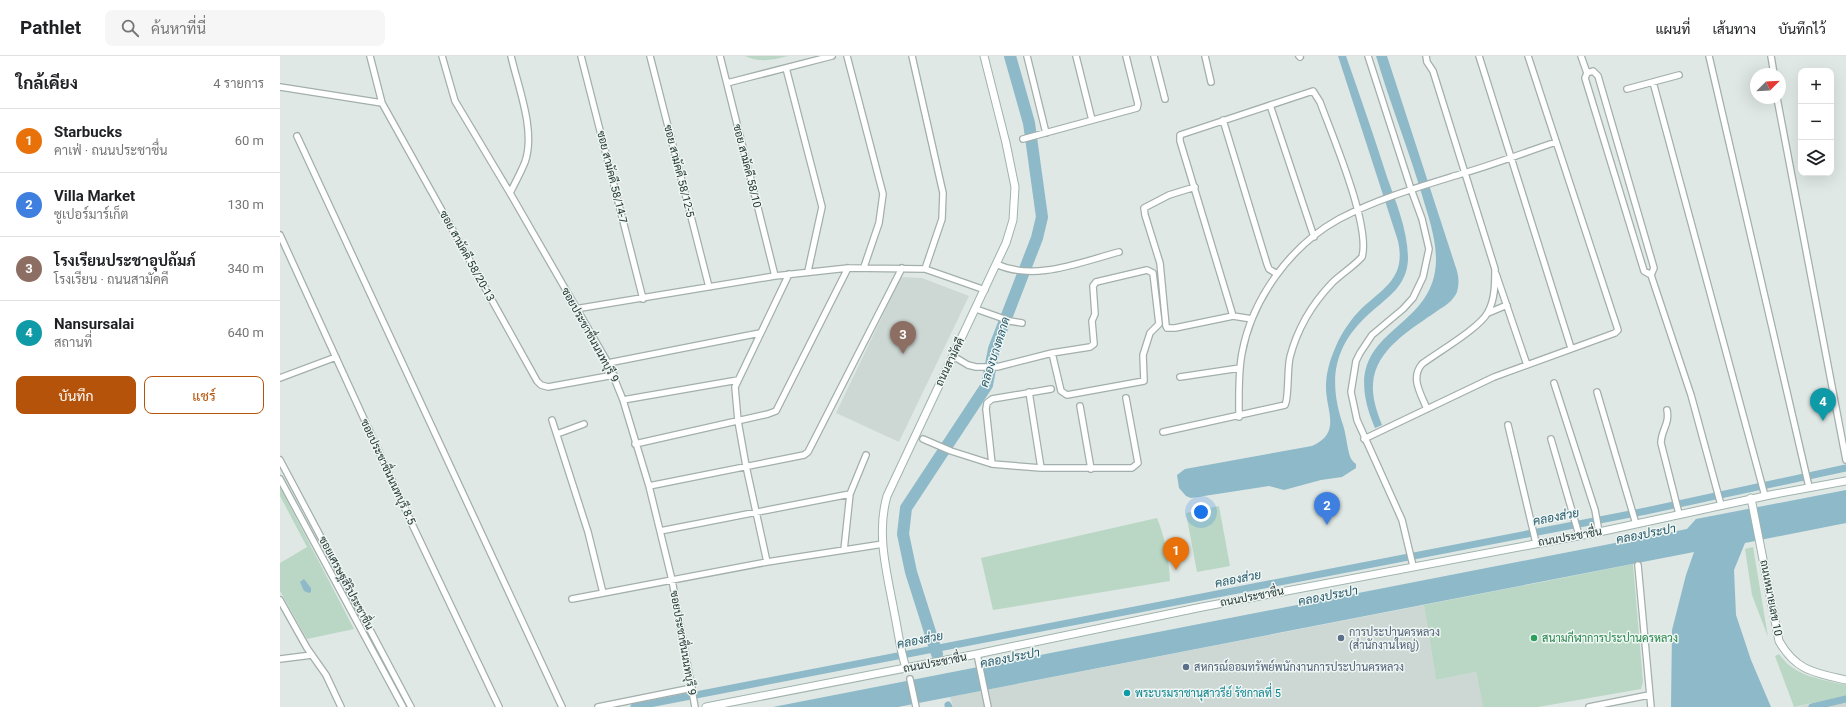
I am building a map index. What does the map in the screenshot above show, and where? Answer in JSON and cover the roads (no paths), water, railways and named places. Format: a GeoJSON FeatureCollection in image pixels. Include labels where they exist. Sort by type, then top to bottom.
{"type":"FeatureCollection","features":[{"type":"Feature","properties":{"kind":"main road","name":"ถนนสามัคคี"},"geometry":{"type":"LineString","coordinates":[[906,668],[882,544],[882,517],[887,496],[985,290],[1011,229],[1015,208],[1015,187],[1006,143],[984,56]]}},
{"type":"Feature","properties":{"kind":"main road","name":"ถนนประชาชื่น"},"geometry":{"type":"LineString","coordinates":[[706,707],[977,654],[1412,563],[1535,539],[1578,532],[1599,532],[1635,521],[1679,514],[1721,501],[1752,502],[1764,492],[1808,483],[1846,481]]}},
{"type":"Feature","properties":{"kind":"main road","name":"ถนนหมายเลข 10"},"geometry":{"type":"LineString","coordinates":[[1752,502],[1779,641],[1785,652],[1793,661],[1808,671],[1846,680]]}},
{"type":"Feature","properties":{"kind":"street","name":"ซอย สามัคคี 58/20-13"},"geometry":{"type":"LineString","coordinates":[[370,56],[382,103],[541,385],[548,387],[614,375]]}},
{"type":"Feature","properties":{"kind":"street","name":"ซอยประชาชื่นนนทบุรี 9"},"geometry":{"type":"LineString","coordinates":[[442,56],[455,101],[608,363],[624,400],[635,444],[649,486],[672,580],[694,704]]}},
{"type":"Feature","properties":{"kind":"street"},"geometry":{"type":"LineString","coordinates":[[510,193],[525,161],[528,138],[527,125],[511,56]]}},
{"type":"Feature","properties":{"kind":"street","name":"ซอย สามัคคี 58/14-7"},"geometry":{"type":"LineString","coordinates":[[581,56],[643,299]]}},
{"type":"Feature","properties":{"kind":"street","name":"ซอย สามัคคี 58/12-5"},"geometry":{"type":"LineString","coordinates":[[650,56],[709,287]]}},
{"type":"Feature","properties":{"kind":"street","name":"ซอย สามัคคี 58/10"},"geometry":{"type":"LineString","coordinates":[[720,56],[775,276]]}},
{"type":"Feature","properties":{"kind":"street"},"geometry":{"type":"LineString","coordinates":[[726,83],[832,56]]}},
{"type":"Feature","properties":{"kind":"street"},"geometry":{"type":"LineString","coordinates":[[847,56],[883,194],[879,223],[864,267]]}},
{"type":"Feature","properties":{"kind":"street"},"geometry":{"type":"LineString","coordinates":[[912,56],[943,193],[942,220],[925,269]]}},
{"type":"Feature","properties":{"kind":"street"},"geometry":{"type":"LineString","coordinates":[[1027,56],[1046,133]]}},
{"type":"Feature","properties":{"kind":"street"},"geometry":{"type":"LineString","coordinates":[[1076,56],[1092,120]]}},
{"type":"Feature","properties":{"kind":"street"},"geometry":{"type":"LineString","coordinates":[[1023,139],[1135,109],[1138,106],[1126,56]]}},
{"type":"Feature","properties":{"kind":"street"},"geometry":{"type":"LineString","coordinates":[[1154,56],[1165,99]]}},
{"type":"Feature","properties":{"kind":"street"},"geometry":{"type":"LineString","coordinates":[[1205,56],[1211,82]]}},
{"type":"Feature","properties":{"kind":"street"},"geometry":{"type":"LineString","coordinates":[[1368,56],[1427,236],[1429,249],[1419,288],[1413,298],[1403,309],[1372,335],[1356,362],[1352,380],[1352,399],[1357,420],[1364,439],[1402,520],[1410,546],[1412,563]]}},
{"type":"Feature","properties":{"kind":"street"},"geometry":{"type":"LineString","coordinates":[[1426,56],[1427,62],[1433,70],[1495,270],[1527,364]]}},
{"type":"Feature","properties":{"kind":"street"},"geometry":{"type":"LineString","coordinates":[[1479,56],[1571,348]]}},
{"type":"Feature","properties":{"kind":"street"},"geometry":{"type":"LineString","coordinates":[[1364,439],[1494,377],[1615,333],[1618,330],[1618,326],[1528,56]]}},
{"type":"Feature","properties":{"kind":"street"},"geometry":{"type":"LineString","coordinates":[[1581,56],[1587,73],[1585,78],[1644,271],[1651,275]]}},
{"type":"Feature","properties":{"kind":"street"},"geometry":{"type":"LineString","coordinates":[[1709,56],[1808,483]]}},
{"type":"Feature","properties":{"kind":"street"},"geometry":{"type":"LineString","coordinates":[[1771,56],[1773,68]]}},
{"type":"Feature","properties":{"kind":"street"},"geometry":{"type":"LineString","coordinates":[[786,68],[822,207],[808,272]]}},
{"type":"Feature","properties":{"kind":"street"},"geometry":{"type":"LineString","coordinates":[[1587,73],[1593,72],[1598,76],[1654,268],[1651,275],[1691,395],[1721,501]]}},
{"type":"Feature","properties":{"kind":"street"},"geometry":{"type":"LineString","coordinates":[[1627,89],[1679,75]]}},
{"type":"Feature","properties":{"kind":"street"},"geometry":{"type":"LineString","coordinates":[[1653,82],[1764,492]]}},
{"type":"Feature","properties":{"kind":"street"},"geometry":{"type":"LineString","coordinates":[[280,87],[382,103]]}},
{"type":"Feature","properties":{"kind":"street"},"geometry":{"type":"LineString","coordinates":[[1163,432],[1285,406],[1290,359],[1295,341],[1303,324],[1311,310],[1332,283],[1362,257],[1364,245],[1358,210],[1320,102],[1313,91],[1180,135],[1180,141],[1233,316]]}},
{"type":"Feature","properties":{"kind":"street"},"geometry":{"type":"LineString","coordinates":[[1270,104],[1314,237]]}},
{"type":"Feature","properties":{"kind":"street"},"geometry":{"type":"LineString","coordinates":[[1778,104],[1846,460]]}},
{"type":"Feature","properties":{"kind":"street"},"geometry":{"type":"LineString","coordinates":[[1223,120],[1267,264],[1270,269],[1277,274]]}},
{"type":"Feature","properties":{"kind":"street"},"geometry":{"type":"LineString","coordinates":[[297,136],[562,707]]}},
{"type":"Feature","properties":{"kind":"street"},"geometry":{"type":"LineString","coordinates":[[1239,416],[1240,368],[1242,351],[1252,319],[1260,302],[1277,274],[1302,246],[1338,220],[1383,199],[1556,142]]}},
{"type":"Feature","properties":{"kind":"street"},"geometry":{"type":"LineString","coordinates":[[1609,155],[1619,152]]}},
{"type":"Feature","properties":{"kind":"street"},"geometry":{"type":"LineString","coordinates":[[1195,187],[1169,195],[1144,208],[1145,216],[1160,263],[1166,326],[1167,328],[1175,328],[1233,316],[1252,319]]}},
{"type":"Feature","properties":{"kind":"street"},"geometry":{"type":"LineString","coordinates":[[1632,233],[1643,230]]}},
{"type":"Feature","properties":{"kind":"street","name":"ซอยประชาชื่นนนทบุรี 8.5"},"geometry":{"type":"LineString","coordinates":[[280,235],[415,531],[499,707]]}},
{"type":"Feature","properties":{"kind":"street"},"geometry":{"type":"LineString","coordinates":[[996,264],[1008,269],[1030,272],[1048,270],[1119,252]]}},
{"type":"Feature","properties":{"kind":"street"},"geometry":{"type":"LineString","coordinates":[[576,309],[775,276],[864,267],[925,269],[985,290]]}},
{"type":"Feature","properties":{"kind":"street"},"geometry":{"type":"LineString","coordinates":[[635,444],[776,411],[848,268]]}},
{"type":"Feature","properties":{"kind":"street"},"geometry":{"type":"LineString","coordinates":[[649,486],[804,455],[808,452],[902,268]]}},
{"type":"Feature","properties":{"kind":"street"},"geometry":{"type":"LineString","coordinates":[[953,356],[968,365],[976,367],[997,367],[1052,353],[1090,347],[1094,344],[1092,321],[1095,314],[1093,286],[1096,282],[1147,270],[1153,273],[1159,324],[1150,333],[1143,355],[1144,381],[1067,395],[1061,390],[1052,353]]}},
{"type":"Feature","properties":{"kind":"street"},"geometry":{"type":"LineString","coordinates":[[1488,313],[1494,291],[1495,270]]}},
{"type":"Feature","properties":{"kind":"street"},"geometry":{"type":"LineString","coordinates":[[767,562],[746,466],[738,421],[735,387],[789,274]]}},
{"type":"Feature","properties":{"kind":"street"},"geometry":{"type":"LineString","coordinates":[[1427,409],[1416,383],[1418,369],[1422,364],[1466,333],[1488,313],[1507,305]]}},
{"type":"Feature","properties":{"kind":"street"},"geometry":{"type":"LineString","coordinates":[[976,309],[1010,322],[1022,323]]}},
{"type":"Feature","properties":{"kind":"street"},"geometry":{"type":"LineString","coordinates":[[608,363],[760,333]]}},
{"type":"Feature","properties":{"kind":"street"},"geometry":{"type":"LineString","coordinates":[[280,378],[336,357]]}},
{"type":"Feature","properties":{"kind":"street"},"geometry":{"type":"LineString","coordinates":[[1180,377],[1240,368]]}},
{"type":"Feature","properties":{"kind":"street"},"geometry":{"type":"LineString","coordinates":[[624,400],[738,380]]}},
{"type":"Feature","properties":{"kind":"street"},"geometry":{"type":"LineString","coordinates":[[1554,382],[1595,510],[1599,532]]}},
{"type":"Feature","properties":{"kind":"street"},"geometry":{"type":"LineString","coordinates":[[992,464],[986,409],[987,403],[992,399],[1051,389]]}},
{"type":"Feature","properties":{"kind":"street"},"geometry":{"type":"LineString","coordinates":[[1029,392],[1041,468]]}},
{"type":"Feature","properties":{"kind":"street"},"geometry":{"type":"LineString","coordinates":[[1597,392],[1632,506],[1635,521]]}},
{"type":"Feature","properties":{"kind":"street"},"geometry":{"type":"LineString","coordinates":[[922,439],[951,451],[992,464],[1041,468],[1132,468],[1138,463],[1126,398]]}},
{"type":"Feature","properties":{"kind":"street"},"geometry":{"type":"LineString","coordinates":[[1080,406],[1091,469]]}},
{"type":"Feature","properties":{"kind":"street"},"geometry":{"type":"LineString","coordinates":[[1667,410],[1669,419],[1661,437],[1661,443],[1679,514]]}},
{"type":"Feature","properties":{"kind":"street"},"geometry":{"type":"LineString","coordinates":[[552,420],[588,532],[603,593]]}},
{"type":"Feature","properties":{"kind":"street"},"geometry":{"type":"LineString","coordinates":[[557,434],[584,424]]}},
{"type":"Feature","properties":{"kind":"street"},"geometry":{"type":"LineString","coordinates":[[1508,425],[1535,539]]}},
{"type":"Feature","properties":{"kind":"street"},"geometry":{"type":"LineString","coordinates":[[1551,439],[1578,532]]}},
{"type":"Feature","properties":{"kind":"street"},"geometry":{"type":"LineString","coordinates":[[844,550],[850,494],[866,455]]}},
{"type":"Feature","properties":{"kind":"street","name":"ซอยเศรษฐสิริประชาชื่น"},"geometry":{"type":"LineString","coordinates":[[280,460],[411,707]]}},
{"type":"Feature","properties":{"kind":"street","name":"ซอยเศรษฐสิริประชาชื่น"},"geometry":{"type":"LineString","coordinates":[[280,479],[404,707]]}},
{"type":"Feature","properties":{"kind":"street"},"geometry":{"type":"LineString","coordinates":[[660,531],[687,527],[755,512],[850,494]]}},
{"type":"Feature","properties":{"kind":"street"},"geometry":{"type":"LineString","coordinates":[[572,599],[767,562],[882,544]]}},
{"type":"Feature","properties":{"kind":"street"},"geometry":{"type":"LineString","coordinates":[[1638,565],[1651,707]]}},
{"type":"Feature","properties":{"kind":"street"},"geometry":{"type":"LineString","coordinates":[[280,600],[312,655],[326,675],[341,707]]}},
{"type":"Feature","properties":{"kind":"street"},"geometry":{"type":"LineString","coordinates":[[977,654],[988,707]]}},
{"type":"Feature","properties":{"kind":"street"},"geometry":{"type":"LineString","coordinates":[[280,659],[312,655]]}},
{"type":"Feature","properties":{"kind":"street"},"geometry":{"type":"LineString","coordinates":[[910,679],[915,706]]}},
{"type":"Feature","properties":{"kind":"street"},"geometry":{"type":"LineString","coordinates":[[598,707],[692,690]]}},
{"type":"Feature","properties":{"kind":"street"},"geometry":{"type":"LineString","coordinates":[[1589,707],[1649,696]]}},
{"type":"Feature","properties":{"kind":"water"},"geometry":{"type":"Polygon","coordinates":[[[1338,56],[1346,56],[1362,101],[1404,227],[1408,259],[1407,268],[1400,284],[1390,296],[1358,325],[1348,338],[1341,351],[1337,364],[1335,378],[1338,409],[1349,454],[1352,461],[1356,464],[1356,468],[1342,477],[1321,480],[1284,490],[1269,486],[1191,498],[1186,496],[1179,488],[1177,475],[1185,469],[1312,446],[1321,441],[1327,435],[1330,428],[1330,421],[1326,382],[1329,366],[1338,341],[1354,317],[1392,280],[1399,264],[1400,253],[1398,241],[1338,56]]]}},
{"type":"Feature","properties":{"kind":"water"},"geometry":{"type":"Polygon","coordinates":[[[1376,56],[1387,56],[1457,271],[1458,287],[1457,292],[1451,301],[1396,341],[1380,360],[1375,372],[1373,394],[1382,425],[1375,428],[1365,395],[1366,370],[1375,350],[1420,304],[1431,285],[1436,260],[1435,243],[1417,177],[1376,56]]]}},
{"type":"Feature","properties":{"kind":"water"},"geometry":{"type":"Polygon","coordinates":[[[1846,490],[1846,523],[1745,543],[1734,570],[1736,615],[1751,660],[1771,707],[1671,707],[1672,630],[1686,575],[1694,552],[898,707],[773,707],[1687,529],[1696,519],[1846,490]]]}},
{"type":"Feature","properties":{"kind":"water"},"geometry":{"type":"Polygon","coordinates":[[[304,579],[311,588],[311,592],[309,593],[304,591],[300,582],[304,579]]]}},
{"type":"Feature","properties":{"kind":"waterway","name":"คลองบางตลาด"},"geometry":{"type":"LineString","coordinates":[[937,654],[911,572],[903,534],[906,508],[987,385],[994,349],[1037,238],[1042,217],[1029,123],[1010,56]]}},
{"type":"Feature","properties":{"kind":"waterway","name":"คลองส่วย"},"geometry":{"type":"LineString","coordinates":[[634,707],[1646,511],[1846,468]]}},
{"type":"Feature","properties":{"kind":"waterway"},"geometry":{"type":"LineString","coordinates":[[1812,707],[1846,699]]}},
{"type":"Feature","properties":{"kind":"place","name":"โรงเรียนประชาอุปถัมภ์"},"geometry":{"type":"Point","coordinates":[903,354]}},
{"type":"Feature","properties":{"kind":"place","name":"Nansursalai"},"geometry":{"type":"Point","coordinates":[1823,421]}},
{"type":"Feature","properties":{"kind":"place","name":"Villa Market"},"geometry":{"type":"Point","coordinates":[1327,525]}},
{"type":"Feature","properties":{"kind":"place","name":"Starbucks"},"geometry":{"type":"Point","coordinates":[1176,570]}},
{"type":"Feature","properties":{"kind":"place","name":"การประปานครหลวง (สำนักงานใหญ่)"},"geometry":{"type":"Point","coordinates":[1341,638]}},
{"type":"Feature","properties":{"kind":"place","name":"สนามกีฬาการประปานครหลวง"},"geometry":{"type":"Point","coordinates":[1534,638]}},
{"type":"Feature","properties":{"kind":"place","name":"สหกรณ์ออมทรัพย์พนักงานการประปานครหลวง"},"geometry":{"type":"Point","coordinates":[1186,667]}},
{"type":"Feature","properties":{"kind":"place","name":"พระบรมราชานุสาวรีย์ รัชกาลที่ 5"},"geometry":{"type":"Point","coordinates":[1127,693]}},
{"type":"Feature","properties":{"kind":"water label","name":"คลองประปา"},"geometry":{"type":"Point","coordinates":[1646,534]}},
{"type":"Feature","properties":{"kind":"water label","name":"คลองประปา"},"geometry":{"type":"Point","coordinates":[1328,596]}},
{"type":"Feature","properties":{"kind":"water label","name":"คลองประปา"},"geometry":{"type":"Point","coordinates":[1010,658]}}]}
